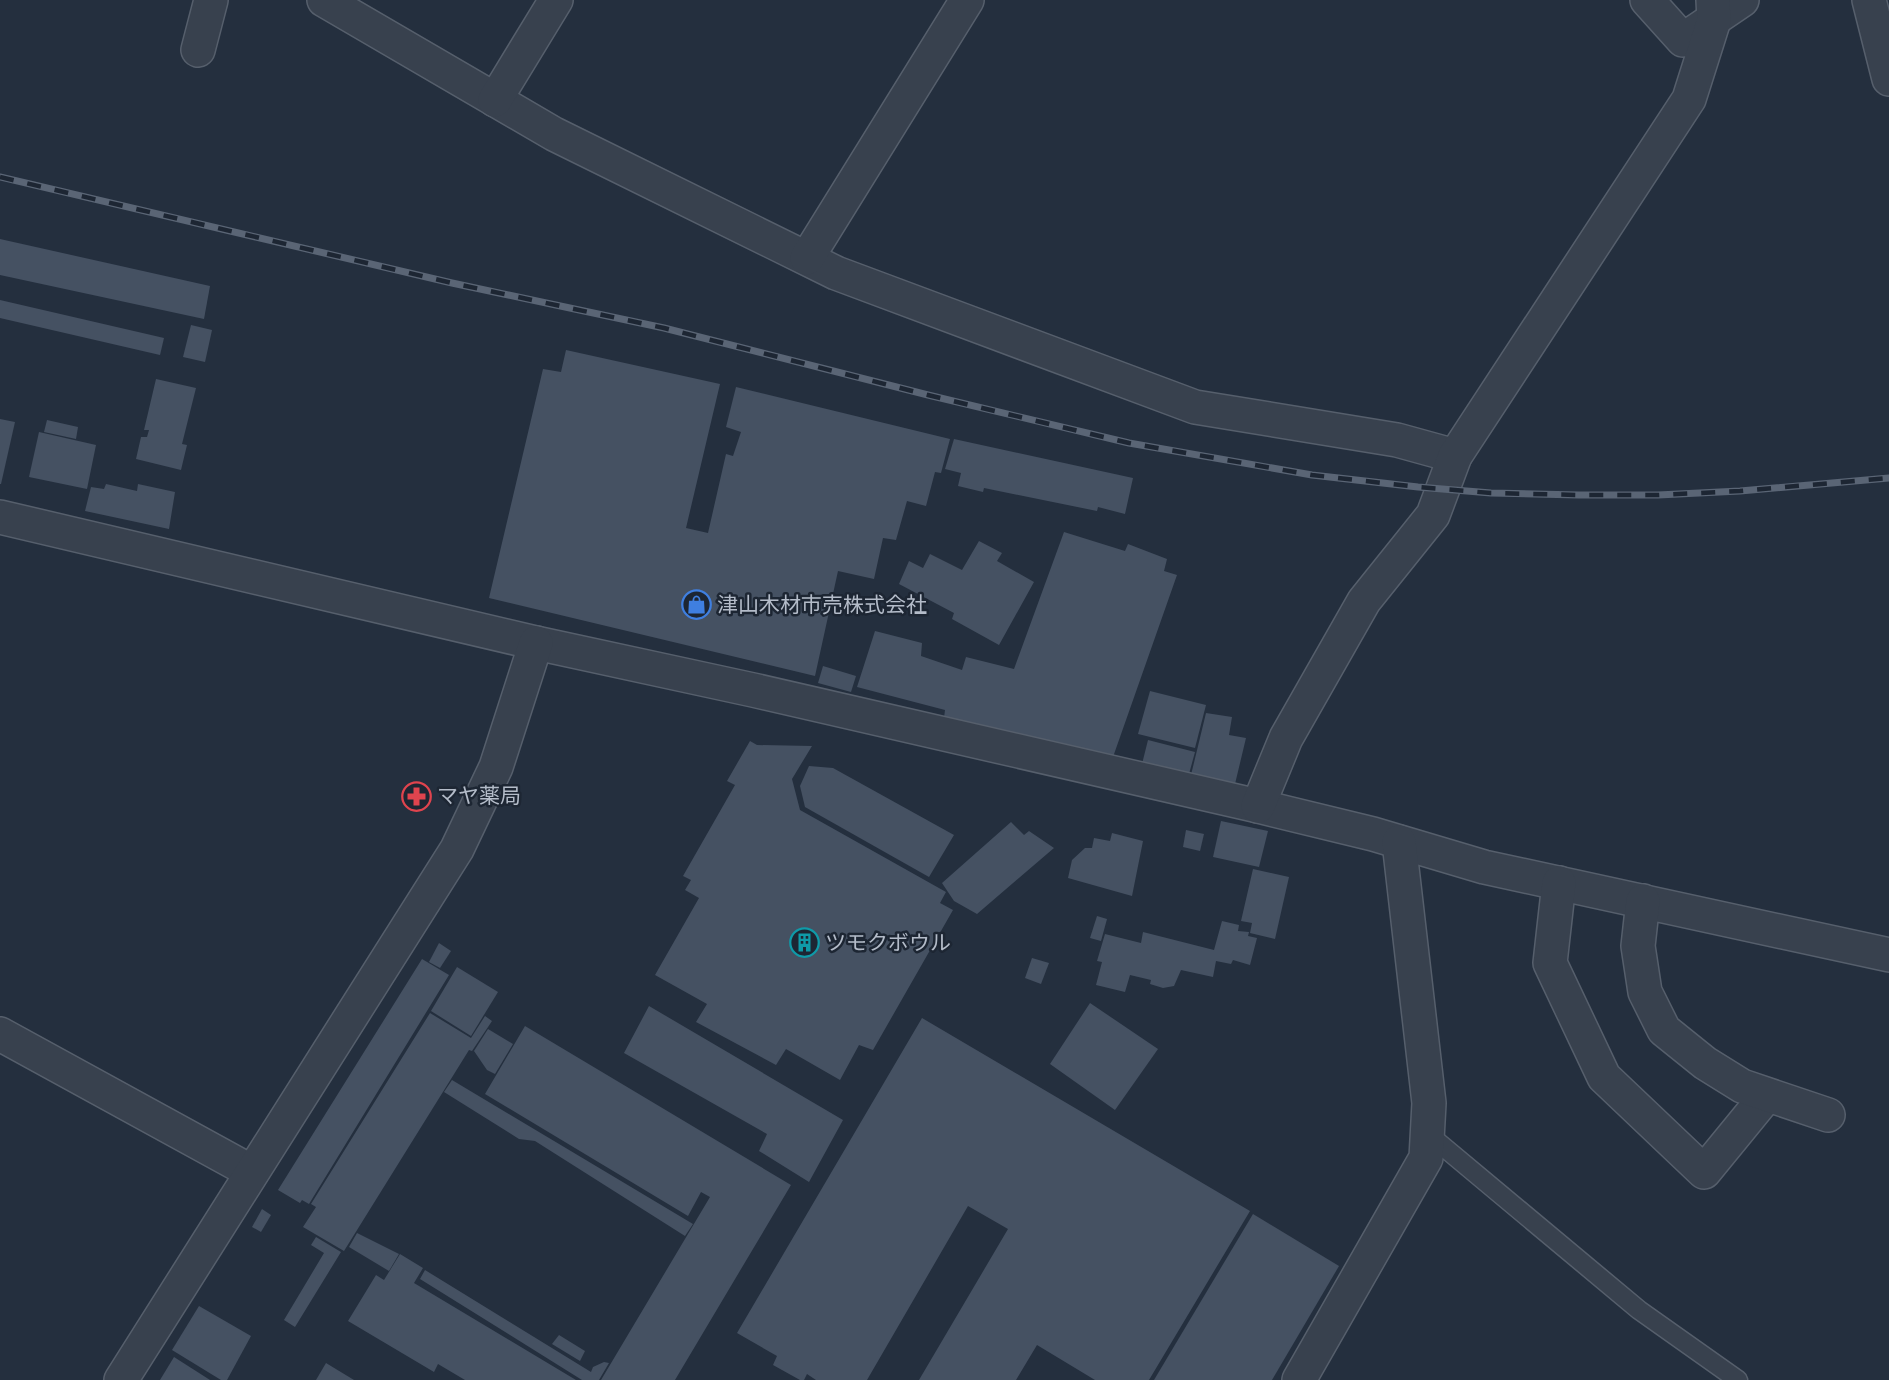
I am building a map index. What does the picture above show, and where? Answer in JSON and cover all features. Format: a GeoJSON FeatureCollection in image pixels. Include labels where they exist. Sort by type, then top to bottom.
{"type":"FeatureCollection","features":[{"type":"Feature","properties":{"kind":"street"},"geometry":{"type":"LineString","coordinates":[[198,50],[211,0]]}},
{"type":"Feature","properties":{"kind":"street"},"geometry":{"type":"LineString","coordinates":[[324,0],[554,134],[836,273],[1195,406],[1397,440],[1455,456]]}},
{"type":"Feature","properties":{"kind":"street"},"geometry":{"type":"LineString","coordinates":[[495,100],[556,0]]}},
{"type":"Feature","properties":{"kind":"street"},"geometry":{"type":"LineString","coordinates":[[807,258],[967,0]]}},
{"type":"Feature","properties":{"kind":"street"},"geometry":{"type":"LineString","coordinates":[[1647,0],[1683,40],[1714,10],[1742,0]]}},
{"type":"Feature","properties":{"kind":"street"},"geometry":{"type":"LineString","coordinates":[[1869,0],[1889,79]]}},
{"type":"Feature","properties":{"kind":"street"},"geometry":{"type":"LineString","coordinates":[[1258,806],[1286,738],[1364,601],[1432,515],[1455,456],[1689,99],[1714,10]]}},
{"type":"Feature","properties":{"kind":"street"},"geometry":{"type":"LineString","coordinates":[[0,518],[536,643],[1258,806],[1484,867],[1889,955]]}},
{"type":"Feature","properties":{"kind":"street"},"geometry":{"type":"LineString","coordinates":[[121,1380],[457,849],[496,767],[536,643]]}},
{"type":"Feature","properties":{"kind":"street"},"geometry":{"type":"LineString","coordinates":[[1299,1380],[1425,1158],[1429,1103],[1398,842]]}},
{"type":"Feature","properties":{"kind":"street"},"geometry":{"type":"LineString","coordinates":[[1559,883],[1550,963],[1604,1077],[1704,1172],[1767,1095]]}},
{"type":"Feature","properties":{"kind":"street"},"geometry":{"type":"LineString","coordinates":[[1643,902],[1638,946],[1645,992],[1664,1030],[1705,1063],[1742,1086],[1828,1115]]}},
{"type":"Feature","properties":{"kind":"street"},"geometry":{"type":"LineString","coordinates":[[0,1034],[252,1172]]}},
{"type":"Feature","properties":{"kind":"lane"},"geometry":{"type":"LineString","coordinates":[[1427,1132],[1640,1310],[1738,1380]]}},
{"type":"Feature","properties":{"kind":"building"},"geometry":{"type":"Polygon","coordinates":[[[0,239],[210,286],[204,319],[0,275],[0,239]]]}},
{"type":"Feature","properties":{"kind":"building"},"geometry":{"type":"Polygon","coordinates":[[[0,300],[164,338],[160,355],[0,318],[0,300]]]}},
{"type":"Feature","properties":{"kind":"building"},"geometry":{"type":"Polygon","coordinates":[[[191,325],[212,330],[205,362],[183,357],[191,325]]]}},
{"type":"Feature","properties":{"kind":"building"},"geometry":{"type":"Polygon","coordinates":[[[566,350],[720,384],[686,528],[708,533],[726,454],[733,456],[741,432],[726,427],[736,387],[950,439],[941,473],[935,472],[926,506],[907,501],[896,540],[883,538],[874,579],[838,571],[815,676],[489,598],[543,369],[561,372],[566,350]]]}},
{"type":"Feature","properties":{"kind":"building"},"geometry":{"type":"Polygon","coordinates":[[[156,379],[196,388],[182,444],[187,445],[181,470],[136,459],[141,437],[147,437],[149,430],[144,430],[156,379]]]}},
{"type":"Feature","properties":{"kind":"building"},"geometry":{"type":"Polygon","coordinates":[[[0,419],[15,422],[1,484],[0,484],[0,419]]]}},
{"type":"Feature","properties":{"kind":"building"},"geometry":{"type":"Polygon","coordinates":[[[47,420],[78,427],[76,439],[44,432],[47,420]]]}},
{"type":"Feature","properties":{"kind":"building"},"geometry":{"type":"Polygon","coordinates":[[[39,432],[96,445],[87,489],[29,477],[39,432]]]}},
{"type":"Feature","properties":{"kind":"building"},"geometry":{"type":"Polygon","coordinates":[[[954,439],[1133,478],[1125,514],[1098,507],[1097,511],[984,488],[983,492],[958,486],[961,473],[945,469],[954,439]]]}},
{"type":"Feature","properties":{"kind":"building"},"geometry":{"type":"Polygon","coordinates":[[[106,484],[137,491],[138,484],[175,492],[169,529],[85,511],[91,487],[104,489],[106,484]]]}},
{"type":"Feature","properties":{"kind":"building"},"geometry":{"type":"Polygon","coordinates":[[[1064,532],[1125,551],[1128,544],[1167,559],[1164,571],[1177,575],[1113,757],[944,718],[945,710],[857,687],[875,631],[922,643],[921,656],[962,670],[966,657],[1014,669],[1064,532]]]}},
{"type":"Feature","properties":{"kind":"building"},"geometry":{"type":"Polygon","coordinates":[[[979,541],[1002,553],[997,561],[1034,582],[999,645],[952,619],[954,613],[899,584],[909,561],[923,568],[930,554],[962,570],[979,541]]]}},
{"type":"Feature","properties":{"kind":"building"},"geometry":{"type":"Polygon","coordinates":[[[823,666],[856,676],[851,692],[818,683],[823,666]]]}},
{"type":"Feature","properties":{"kind":"building"},"geometry":{"type":"Polygon","coordinates":[[[1150,691],[1206,705],[1195,748],[1138,734],[1150,691]]]}},
{"type":"Feature","properties":{"kind":"building"},"geometry":{"type":"Polygon","coordinates":[[[1206,713],[1232,717],[1229,735],[1246,738],[1235,784],[1191,775],[1206,713]]]}},
{"type":"Feature","properties":{"kind":"building"},"geometry":{"type":"Polygon","coordinates":[[[1148,740],[1195,752],[1189,774],[1142,764],[1148,740]]]}},
{"type":"Feature","properties":{"kind":"building","name":"ツモクボウル"},"geometry":{"type":"Polygon","coordinates":[[[750,741],[757,745],[812,746],[792,779],[800,810],[946,892],[940,903],[953,910],[873,1050],[859,1045],[840,1080],[786,1049],[776,1065],[696,1022],[707,1004],[655,975],[699,898],[685,890],[691,880],[683,876],[735,785],[727,781],[750,741]]]}},
{"type":"Feature","properties":{"kind":"building"},"geometry":{"type":"Polygon","coordinates":[[[809,766],[833,768],[954,835],[929,877],[805,807],[800,786],[809,766]]]}},
{"type":"Feature","properties":{"kind":"building"},"geometry":{"type":"Polygon","coordinates":[[[1221,821],[1268,831],[1259,867],[1213,857],[1221,821]]]}},
{"type":"Feature","properties":{"kind":"building"},"geometry":{"type":"Polygon","coordinates":[[[1011,822],[1024,835],[1029,831],[1054,848],[977,914],[954,901],[942,883],[1011,822]]]}},
{"type":"Feature","properties":{"kind":"building"},"geometry":{"type":"Polygon","coordinates":[[[1186,830],[1204,834],[1200,851],[1183,847],[1186,830]]]}},
{"type":"Feature","properties":{"kind":"building"},"geometry":{"type":"Polygon","coordinates":[[[1112,833],[1143,841],[1132,896],[1068,878],[1072,860],[1085,848],[1092,848],[1094,838],[1110,841],[1112,833]]]}},
{"type":"Feature","properties":{"kind":"building"},"geometry":{"type":"Polygon","coordinates":[[[1253,869],[1289,877],[1275,939],[1250,933],[1252,923],[1241,921],[1253,869]]]}},
{"type":"Feature","properties":{"kind":"building"},"geometry":{"type":"Polygon","coordinates":[[[1097,916],[1107,919],[1101,941],[1090,938],[1097,916]]]}},
{"type":"Feature","properties":{"kind":"building"},"geometry":{"type":"Polygon","coordinates":[[[1222,921],[1239,925],[1238,931],[1249,932],[1248,936],[1257,938],[1250,965],[1233,960],[1231,964],[1216,961],[1213,977],[1181,970],[1174,986],[1163,988],[1150,984],[1151,980],[1130,975],[1125,992],[1096,985],[1102,962],[1097,961],[1105,934],[1141,943],[1143,932],[1214,950],[1222,921]]]}},
{"type":"Feature","properties":{"kind":"building"},"geometry":{"type":"Polygon","coordinates":[[[439,943],[451,951],[440,968],[429,962],[439,943]]]}},
{"type":"Feature","properties":{"kind":"building"},"geometry":{"type":"Polygon","coordinates":[[[1032,958],[1049,963],[1041,984],[1025,978],[1032,958]]]}},
{"type":"Feature","properties":{"kind":"building"},"geometry":{"type":"Polygon","coordinates":[[[422,959],[449,975],[309,1204],[302,1200],[300,1203],[278,1190],[422,959]]]}},
{"type":"Feature","properties":{"kind":"building"},"geometry":{"type":"Polygon","coordinates":[[[457,967],[498,992],[471,1036],[431,1011],[457,967]]]}},
{"type":"Feature","properties":{"kind":"building"},"geometry":{"type":"Polygon","coordinates":[[[1090,1003],[1158,1049],[1115,1110],[1050,1064],[1090,1003]]]}},
{"type":"Feature","properties":{"kind":"building"},"geometry":{"type":"Polygon","coordinates":[[[649,1006],[843,1120],[809,1182],[759,1151],[767,1134],[624,1053],[649,1006]]]}},
{"type":"Feature","properties":{"kind":"building"},"geometry":{"type":"Polygon","coordinates":[[[430,1013],[471,1038],[485,1016],[492,1021],[472,1051],[469,1050],[344,1251],[303,1227],[316,1207],[311,1204],[430,1013]]]}},
{"type":"Feature","properties":{"kind":"building"},"geometry":{"type":"Polygon","coordinates":[[[922,1018],[1250,1211],[1149,1380],[1095,1380],[1037,1345],[1016,1380],[919,1380],[1008,1229],[968,1206],[867,1380],[816,1380],[807,1374],[804,1380],[800,1380],[773,1365],[777,1356],[737,1333],[922,1018]]]}},
{"type":"Feature","properties":{"kind":"building"},"geometry":{"type":"Polygon","coordinates":[[[525,1026],[791,1185],[675,1380],[601,1380],[710,1197],[701,1192],[688,1216],[485,1094],[525,1026]]]}},
{"type":"Feature","properties":{"kind":"building"},"geometry":{"type":"Polygon","coordinates":[[[488,1029],[513,1044],[495,1074],[487,1070],[474,1051],[488,1029]]]}},
{"type":"Feature","properties":{"kind":"building"},"geometry":{"type":"Polygon","coordinates":[[[452,1080],[693,1224],[685,1236],[535,1141],[519,1139],[444,1092],[452,1080]]]}},
{"type":"Feature","properties":{"kind":"building"},"geometry":{"type":"Polygon","coordinates":[[[262,1209],[271,1215],[261,1232],[252,1227],[262,1209]]]}},
{"type":"Feature","properties":{"kind":"building"},"geometry":{"type":"Polygon","coordinates":[[[1253,1214],[1339,1266],[1272,1380],[1154,1380],[1253,1214]]]}},
{"type":"Feature","properties":{"kind":"building"},"geometry":{"type":"Polygon","coordinates":[[[357,1233],[399,1254],[389,1271],[349,1247],[357,1233]]]}},
{"type":"Feature","properties":{"kind":"building"},"geometry":{"type":"Polygon","coordinates":[[[316,1237],[341,1252],[295,1327],[284,1320],[324,1253],[311,1245],[316,1237]]]}},
{"type":"Feature","properties":{"kind":"building"},"geometry":{"type":"Polygon","coordinates":[[[400,1254],[423,1268],[414,1283],[576,1380],[465,1380],[438,1364],[434,1372],[348,1321],[376,1275],[384,1280],[400,1254]]]}},
{"type":"Feature","properties":{"kind":"building"},"geometry":{"type":"Polygon","coordinates":[[[425,1270],[591,1372],[593,1367],[604,1362],[609,1363],[599,1380],[582,1380],[420,1279],[425,1270]]]}},
{"type":"Feature","properties":{"kind":"building"},"geometry":{"type":"Polygon","coordinates":[[[199,1306],[251,1336],[227,1380],[221,1380],[172,1350],[199,1306]]]}},
{"type":"Feature","properties":{"kind":"building"},"geometry":{"type":"Polygon","coordinates":[[[559,1335],[585,1351],[580,1361],[552,1344],[559,1335]]]}},
{"type":"Feature","properties":{"kind":"building"},"geometry":{"type":"Polygon","coordinates":[[[174,1357],[210,1380],[160,1380],[174,1357]]]}},
{"type":"Feature","properties":{"kind":"building"},"geometry":{"type":"Polygon","coordinates":[[[326,1363],[354,1380],[316,1380],[326,1363]]]}},
{"type":"Feature","properties":{"kind":"railway"},"geometry":{"type":"LineString","coordinates":[[0,177],[452,283],[664,328],[1129,443],[1312,475],[1491,493],[1579,495],[1658,495],[1740,491],[1889,478]]}},
{"type":"Feature","properties":{"kind":"place","name":"津山木材市売株式会社"},"geometry":{"type":"Point","coordinates":[696,605]}},
{"type":"Feature","properties":{"kind":"place","name":"マヤ薬局"},"geometry":{"type":"Point","coordinates":[416,796]}},
{"type":"Feature","properties":{"kind":"place","name":"ツモクボウル"},"geometry":{"type":"Point","coordinates":[804,943]}}]}
